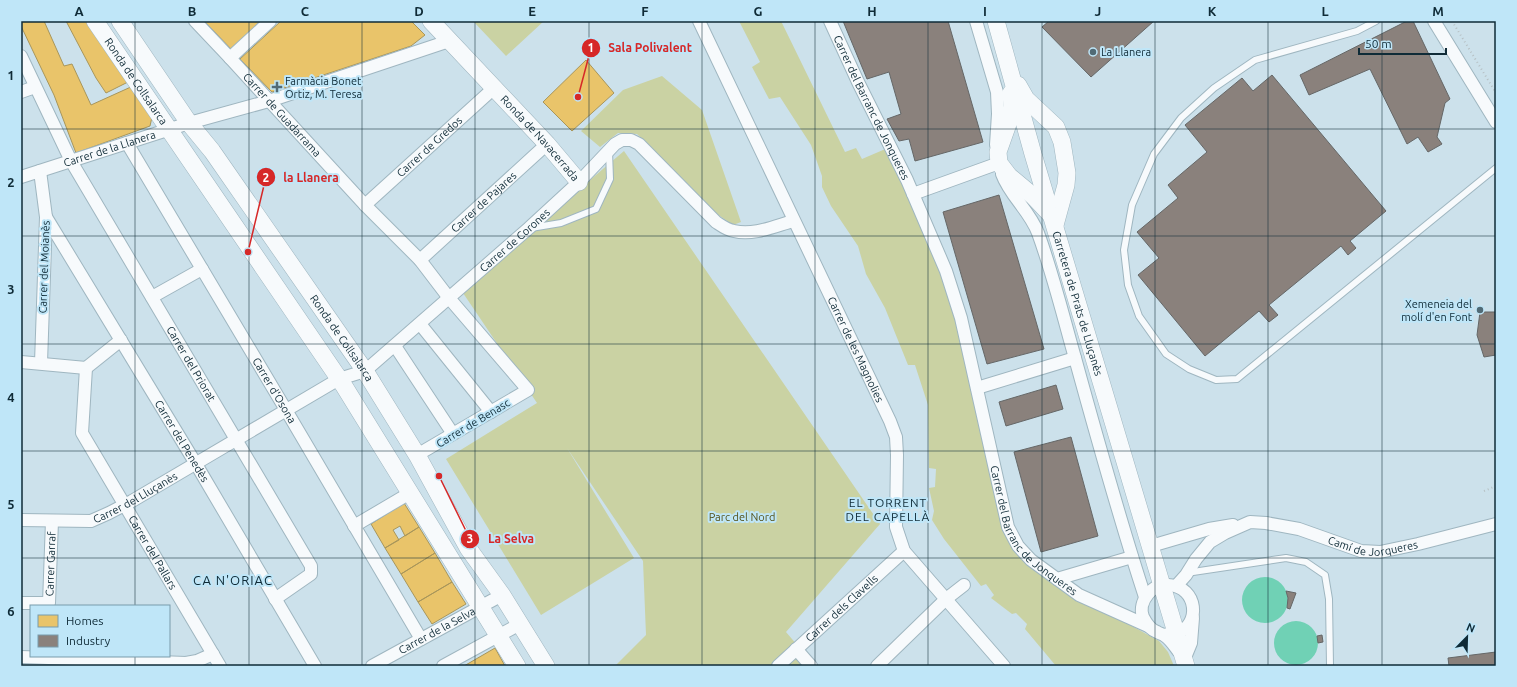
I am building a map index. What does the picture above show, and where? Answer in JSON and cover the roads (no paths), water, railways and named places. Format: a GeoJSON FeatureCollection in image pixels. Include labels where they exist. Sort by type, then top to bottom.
{"type":"FeatureCollection","features":[{"type":"Feature","properties":{"kind":"street","name":"Ronda de Collsalarca"},"geometry":{"type":"LineString","coordinates":[[95,21],[339,379],[517,666]]}},
{"type":"Feature","properties":{"kind":"street","name":"Carrer de Guadarrama"},"geometry":{"type":"LineString","coordinates":[[195,21],[364,205],[420,260],[449,298]]}},
{"type":"Feature","properties":{"kind":"street"},"geometry":{"type":"LineString","coordinates":[[230,58],[270,21]]}},
{"type":"Feature","properties":{"kind":"street","name":"Ronda de Navacerrada"},"geometry":{"type":"LineString","coordinates":[[431,21],[546,144],[579,182],[609,150],[622,140],[631,140],[639,144],[716,222],[733,231],[745,233],[760,231],[793,221]]}},
{"type":"Feature","properties":{"kind":"street","name":"Carrer de les Magnolies"},"geometry":{"type":"LineString","coordinates":[[699,21],[793,221],[890,421],[896,437],[896,527],[904,551],[1004,666]]}},
{"type":"Feature","properties":{"kind":"street","name":"Carrer del Barranc de Jonqueres"},"geometry":{"type":"LineString","coordinates":[[830,21],[913,194],[946,271],[962,318],[1008,527],[1018,546],[1030,560],[1079,595],[1148,626]]}},
{"type":"Feature","properties":{"kind":"street","name":"Carretera de Prats de Lluçanès"},"geometry":{"type":"LineString","coordinates":[[976,21],[997,92],[998,114],[996,154],[1004,177],[1017,200],[1031,217],[1038,232],[1050,268],[1074,358],[1145,597],[1142,611],[1148,626]]}},
{"type":"Feature","properties":{"kind":"street","name":"Carretera de Prats de Lluçanès"},"geometry":{"type":"LineString","coordinates":[[996,21],[1022,115],[1151,546],[1170,585],[1171,634],[1185,663]]}},
{"type":"Feature","properties":{"kind":"street"},"geometry":{"type":"LineString","coordinates":[[1434,21],[1496,122]]}},
{"type":"Feature","properties":{"kind":"street","name":"Ronda de Collsalarca"},"geometry":{"type":"LineString","coordinates":[[121,22],[190,123],[212,151],[365,371],[417,455],[468,548],[502,595],[546,666]]}},
{"type":"Feature","properties":{"kind":"street"},"geometry":{"type":"LineString","coordinates":[[106,37],[121,22]]}},
{"type":"Feature","properties":{"kind":"street","name":"Carrer de la Llanera"},"geometry":{"type":"LineString","coordinates":[[21,177],[190,123],[269,101],[449,40]]}},
{"type":"Feature","properties":{"kind":"street","name":"Carrer del Priorat"},"geometry":{"type":"LineString","coordinates":[[21,56],[72,161],[311,566],[310,574],[275,599]]}},
{"type":"Feature","properties":{"kind":"street"},"geometry":{"type":"LineString","coordinates":[[1010,71],[1012,106],[1009,121],[998,152],[999,163],[1009,176],[1042,205],[1050,214],[1055,225]]}},
{"type":"Feature","properties":{"kind":"street"},"geometry":{"type":"LineString","coordinates":[[1010,71],[1026,99],[1056,128],[1062,142],[1067,172],[1063,199],[1055,225]]}},
{"type":"Feature","properties":{"kind":"street"},"geometry":{"type":"LineString","coordinates":[[21,92],[35,87]]}},
{"type":"Feature","properties":{"kind":"street","name":"Carrer de Gredos"},"geometry":{"type":"LineString","coordinates":[[364,205],[494,88]]}},
{"type":"Feature","properties":{"kind":"street"},"geometry":{"type":"LineString","coordinates":[[1001,140],[1014,120],[1022,115],[1031,114],[1051,123]]}},
{"type":"Feature","properties":{"kind":"street","name":"Carrer d'Osona"},"geometry":{"type":"LineString","coordinates":[[127,143],[420,639]]}},
{"type":"Feature","properties":{"kind":"street","name":"Carrer de Pajares"},"geometry":{"type":"LineString","coordinates":[[420,260],[546,144]]}},
{"type":"Feature","properties":{"kind":"street","name":"Carrer del Barranc de Jonqueres"},"geometry":{"type":"LineString","coordinates":[[913,194],[999,163]]}},
{"type":"Feature","properties":{"kind":"street","name":"Carrer del Moianès"},"geometry":{"type":"LineString","coordinates":[[40,171],[46,217],[41,363]]}},
{"type":"Feature","properties":{"kind":"street","name":"Carrer de Corones"},"geometry":{"type":"LineString","coordinates":[[365,371],[529,228],[579,182]]}},
{"type":"Feature","properties":{"kind":"street","name":"Carrer del Penedès"},"geometry":{"type":"LineString","coordinates":[[46,217],[196,464],[314,666]]}},
{"type":"Feature","properties":{"kind":"street"},"geometry":{"type":"LineString","coordinates":[[152,297],[202,269]]}},
{"type":"Feature","properties":{"kind":"street","name":"Carrer de Benasc"},"geometry":{"type":"LineString","coordinates":[[417,455],[528,390],[449,298]]}},
{"type":"Feature","properties":{"kind":"street"},"geometry":{"type":"LineString","coordinates":[[420,324],[491,412]]}},
{"type":"Feature","properties":{"kind":"street"},"geometry":{"type":"LineString","coordinates":[[21,362],[86,368],[121,340]]}},
{"type":"Feature","properties":{"kind":"street"},"geometry":{"type":"LineString","coordinates":[[395,346],[453,434]]}},
{"type":"Feature","properties":{"kind":"street"},"geometry":{"type":"LineString","coordinates":[[977,388],[1074,358]]}},
{"type":"Feature","properties":{"kind":"street","name":"Carrer del Pallars"},"geometry":{"type":"LineString","coordinates":[[86,368],[82,433],[220,666]]}},
{"type":"Feature","properties":{"kind":"street","name":"Carrer del Lluçanès"},"geometry":{"type":"LineString","coordinates":[[21,520],[91,521],[125,505],[339,379],[365,371]]}},
{"type":"Feature","properties":{"kind":"street"},"geometry":{"type":"LineString","coordinates":[[354,526],[410,493]]}},
{"type":"Feature","properties":{"kind":"street","name":"Carrer Garraf"},"geometry":{"type":"LineString","coordinates":[[21,603],[49,603],[52,521]]}},
{"type":"Feature","properties":{"kind":"street","name":"Camí de Jorqueres"},"geometry":{"type":"LineString","coordinates":[[1170,585],[1186,576],[1188,569],[1210,542],[1225,533],[1250,522]]}},
{"type":"Feature","properties":{"kind":"street","name":"Camí de Jorqueres"},"geometry":{"type":"LineString","coordinates":[[1151,546],[1209,529],[1250,522],[1266,523],[1299,529],[1360,551],[1380,552],[1496,524]]}},
{"type":"Feature","properties":{"kind":"street","name":"Carrer dels Clavells"},"geometry":{"type":"LineString","coordinates":[[778,666],[904,551]]}},
{"type":"Feature","properties":{"kind":"street"},"geometry":{"type":"LineString","coordinates":[[1057,579],[1132,557]]}},
{"type":"Feature","properties":{"kind":"street","name":"Camí de Jorqueres"},"geometry":{"type":"LineString","coordinates":[[1193,610],[1193,572],[1196,559]]}},
{"type":"Feature","properties":{"kind":"street"},"geometry":{"type":"LineString","coordinates":[[877,666],[946,599],[964,585]]}},
{"type":"Feature","properties":{"kind":"street"},"geometry":{"type":"LineString","coordinates":[[1145,597],[1152,589],[1170,585]]}},
{"type":"Feature","properties":{"kind":"street","name":"Carretera de Prats de Lluçanès"},"geometry":{"type":"LineString","coordinates":[[1170,585],[1184,589],[1190,596],[1193,610],[1191,643],[1185,663]]}},
{"type":"Feature","properties":{"kind":"street","name":"Carrer de la Selva"},"geometry":{"type":"LineString","coordinates":[[372,666],[502,595]]}},
{"type":"Feature","properties":{"kind":"street"},"geometry":{"type":"LineString","coordinates":[[1148,626],[1156,632],[1171,634],[1184,629],[1190,622],[1193,610]]}},
{"type":"Feature","properties":{"kind":"street"},"geometry":{"type":"LineString","coordinates":[[443,666],[520,624]]}},
{"type":"Feature","properties":{"kind":"street"},"geometry":{"type":"LineString","coordinates":[[796,649],[811,666]]}},
{"type":"Feature","properties":{"kind":"street"},"geometry":{"type":"LineString","coordinates":[[21,657],[186,663],[197,661],[213,654]]}},
{"type":"Feature","properties":{"kind":"lane"},"geometry":{"type":"LineString","coordinates":[[1376,21],[1356,31],[1255,60],[1214,88],[1181,118],[1154,154],[1132,205],[1124,250],[1128,285],[1138,316],[1166,354],[1189,369],[1216,380],[1237,379],[1496,168]]}},
{"type":"Feature","properties":{"kind":"lane"},"geometry":{"type":"LineString","coordinates":[[529,228],[561,223],[596,209],[610,179],[609,150]]}},
{"type":"Feature","properties":{"kind":"lane"},"geometry":{"type":"LineString","coordinates":[[1193,572],[1286,558],[1306,562],[1325,575],[1329,599],[1330,666]]}},
{"type":"Feature","properties":{"kind":"place","name":"La Llanera"},"geometry":{"type":"Point","coordinates":[1093,52]}},
{"type":"Feature","properties":{"kind":"place","name":"Farmàcia Bonet Ortiz, M. Teresa"},"geometry":{"type":"Point","coordinates":[277,87]}},
{"type":"Feature","properties":{"kind":"place","name":"Sala Polivalent"},"geometry":{"type":"Point","coordinates":[578,97]}},
{"type":"Feature","properties":{"kind":"place","name":"la Llanera"},"geometry":{"type":"Point","coordinates":[248,252]}},
{"type":"Feature","properties":{"kind":"place","name":"Xemeneia del molí d'en Font"},"geometry":{"type":"Point","coordinates":[1480,310]}},
{"type":"Feature","properties":{"kind":"place","name":"La Selva"},"geometry":{"type":"Point","coordinates":[439,476]}},
{"type":"Feature","properties":{"kind":"district","name":"EL TORRENT DEL CAPELLÀ"},"geometry":{"type":"Point","coordinates":[888,510]}},
{"type":"Feature","properties":{"kind":"district","name":"CA N'ORIAC"},"geometry":{"type":"Point","coordinates":[233,580]}},
{"type":"Feature","properties":{"kind":"park label","name":"Parc del Nord"},"geometry":{"type":"Point","coordinates":[742,517]}}]}
